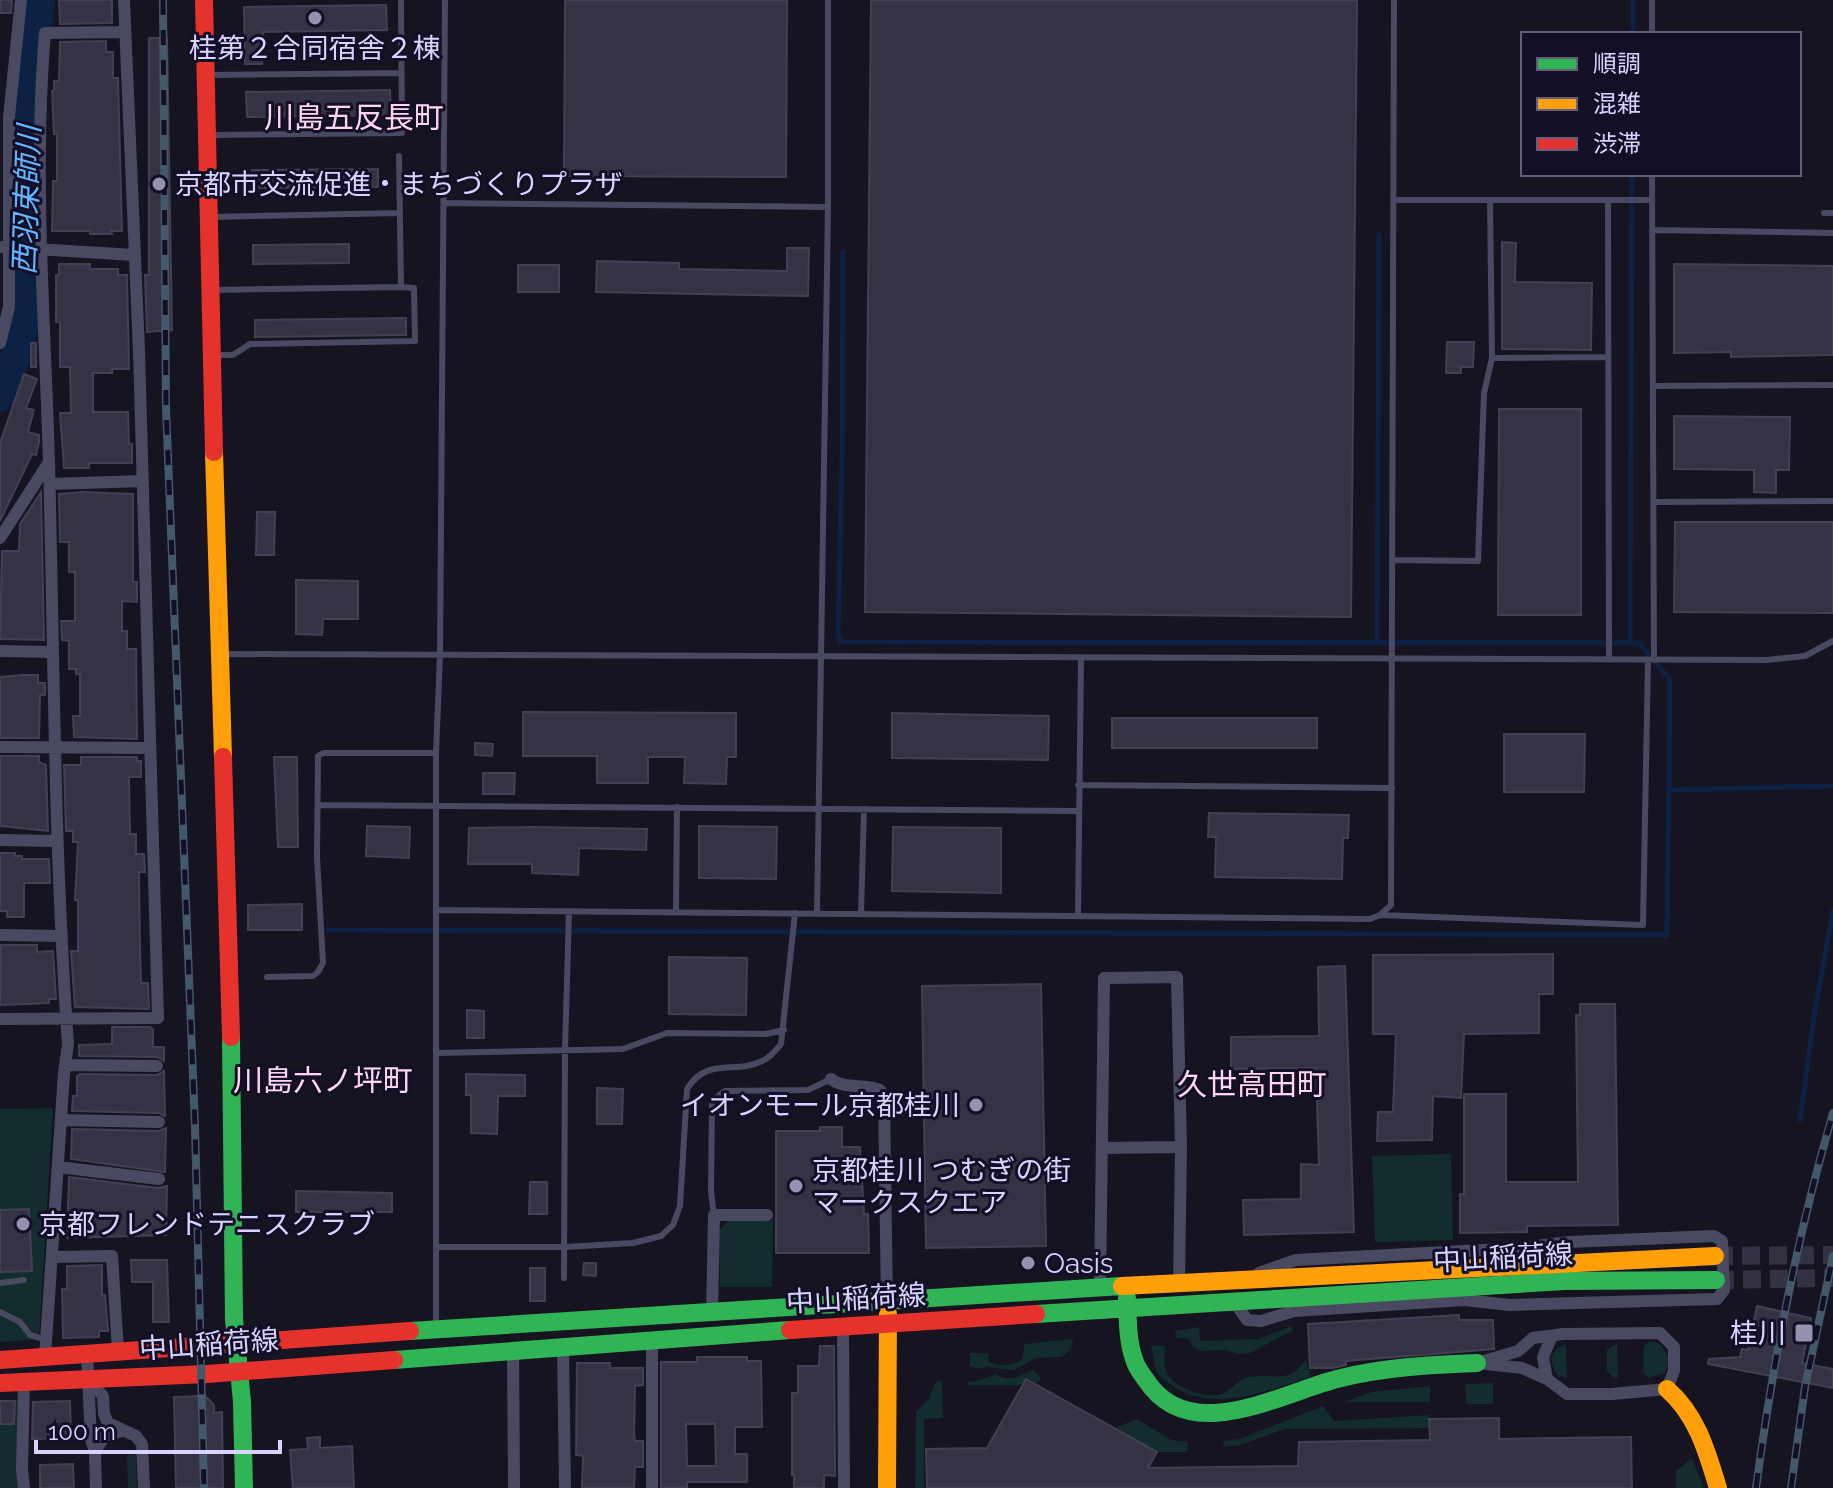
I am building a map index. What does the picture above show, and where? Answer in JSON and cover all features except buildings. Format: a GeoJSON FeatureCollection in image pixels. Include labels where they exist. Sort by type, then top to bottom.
{"type":"FeatureCollection","features":[{"type":"Feature","properties":{"kind":"main road"},"geometry":{"type":"LineString","coordinates":[[204,0],[219,654],[230,970],[231,1173],[244,1488]]}},
{"type":"Feature","properties":{"kind":"main road","name":"中山稲荷線"},"geometry":{"type":"LineString","coordinates":[[0,1360],[46,1348],[87,1353],[1241,1279],[1715,1256]]}},
{"type":"Feature","properties":{"kind":"main road","name":"中山稲荷線"},"geometry":{"type":"LineString","coordinates":[[0,1383],[238,1371],[843,1326],[1564,1281],[1716,1280]]}},
{"type":"Feature","properties":{"kind":"main road"},"geometry":{"type":"LineString","coordinates":[[1126,1287],[1135,1363],[1162,1401],[1178,1411],[1195,1414],[1254,1406],[1354,1375],[1409,1367],[1477,1363]]}},
{"type":"Feature","properties":{"kind":"main road"},"geometry":{"type":"LineString","coordinates":[[887,1303],[887,1488]]}},
{"type":"Feature","properties":{"kind":"main road"},"geometry":{"type":"LineString","coordinates":[[1667,1389],[1682,1399],[1718,1488]]}},
{"type":"Feature","properties":{"kind":"street"},"geometry":{"type":"LineString","coordinates":[[0,343],[9,307],[9,117],[21,0]]}},
{"type":"Feature","properties":{"kind":"street"},"geometry":{"type":"LineString","coordinates":[[0,1019],[158,1018],[143,481],[124,0]]}},
{"type":"Feature","properties":{"kind":"street"},"geometry":{"type":"LineString","coordinates":[[0,31],[16,32]]}},
{"type":"Feature","properties":{"kind":"street"},"geometry":{"type":"LineString","coordinates":[[46,1348],[68,1044],[57,841],[50,484],[39,249],[40,94],[45,33],[125,32]]}},
{"type":"Feature","properties":{"kind":"street"},"geometry":{"type":"LineString","coordinates":[[7,247],[134,255]]}},
{"type":"Feature","properties":{"kind":"street"},"geometry":{"type":"LineString","coordinates":[[0,538],[49,462]]}},
{"type":"Feature","properties":{"kind":"street"},"geometry":{"type":"LineString","coordinates":[[50,484],[143,481]]}},
{"type":"Feature","properties":{"kind":"street"},"geometry":{"type":"LineString","coordinates":[[0,651],[52,652]]}},
{"type":"Feature","properties":{"kind":"street"},"geometry":{"type":"LineString","coordinates":[[0,747],[150,748]]}},
{"type":"Feature","properties":{"kind":"street"},"geometry":{"type":"LineString","coordinates":[[0,840],[57,841]]}},
{"type":"Feature","properties":{"kind":"street"},"geometry":{"type":"LineString","coordinates":[[0,935],[62,936]]}},
{"type":"Feature","properties":{"kind":"street"},"geometry":{"type":"LineString","coordinates":[[1100,1289],[1104,978],[1177,977],[1181,1147],[1179,1284]]}},
{"type":"Feature","properties":{"kind":"street"},"geometry":{"type":"LineString","coordinates":[[65,1065],[157,1066]]}},
{"type":"Feature","properties":{"kind":"street"},"geometry":{"type":"LineString","coordinates":[[831,1079],[838,1085],[869,1085],[880,1090],[884,1099],[887,1303]]}},
{"type":"Feature","properties":{"kind":"street"},"geometry":{"type":"LineString","coordinates":[[61,1120],[159,1122]]}},
{"type":"Feature","properties":{"kind":"street"},"geometry":{"type":"LineString","coordinates":[[1102,1148],[1181,1147]]}},
{"type":"Feature","properties":{"kind":"street"},"geometry":{"type":"LineString","coordinates":[[58,1167],[159,1179]]}},
{"type":"Feature","properties":{"kind":"street"},"geometry":{"type":"LineString","coordinates":[[712,1314],[714,1215],[767,1215]]}},
{"type":"Feature","properties":{"kind":"street"},"geometry":{"type":"LineString","coordinates":[[1234,1301],[1247,1320],[1255,1322],[1294,1311],[1464,1300],[1510,1305],[1717,1299],[1724,1290],[1722,1241],[1714,1236],[1296,1260],[1241,1279]]}},
{"type":"Feature","properties":{"kind":"street"},"geometry":{"type":"LineString","coordinates":[[53,1257],[112,1256],[118,1351]]}},
{"type":"Feature","properties":{"kind":"street"},"geometry":{"type":"LineString","coordinates":[[843,1326],[844,1488]]}},
{"type":"Feature","properties":{"kind":"street"},"geometry":{"type":"LineString","coordinates":[[1660,1333],[1674,1347],[1674,1371],[1667,1389],[1612,1394],[1567,1394],[1547,1379],[1522,1368],[1477,1363],[1518,1351],[1533,1338],[1563,1334],[1660,1333]]}},
{"type":"Feature","properties":{"kind":"street"},"geometry":{"type":"LineString","coordinates":[[1547,1379],[1543,1357],[1552,1336]]}},
{"type":"Feature","properties":{"kind":"street"},"geometry":{"type":"LineString","coordinates":[[652,1341],[652,1488]]}},
{"type":"Feature","properties":{"kind":"street"},"geometry":{"type":"LineString","coordinates":[[563,1346],[565,1488]]}},
{"type":"Feature","properties":{"kind":"street"},"geometry":{"type":"LineString","coordinates":[[513,1351],[514,1488]]}},
{"type":"Feature","properties":{"kind":"street"},"geometry":{"type":"LineString","coordinates":[[87,1353],[96,1488]]}},
{"type":"Feature","properties":{"kind":"street"},"geometry":{"type":"LineString","coordinates":[[88,1380],[103,1396],[108,1423],[136,1436],[142,1444],[144,1488]]}},
{"type":"Feature","properties":{"kind":"street"},"geometry":{"type":"LineString","coordinates":[[24,1381],[24,1488]]}},
{"type":"Feature","properties":{"kind":"street"},"geometry":{"type":"LineString","coordinates":[[95,1451],[105,1436],[121,1431]]}},
{"type":"Feature","properties":{"kind":"lane"},"geometry":{"type":"LineString","coordinates":[[207,135],[402,133],[401,0]]}},
{"type":"Feature","properties":{"kind":"lane"},"geometry":{"type":"LineString","coordinates":[[436,1330],[436,753],[440,655],[445,0]]}},
{"type":"Feature","properties":{"kind":"lane"},"geometry":{"type":"LineString","coordinates":[[817,914],[828,207],[828,0]]}},
{"type":"Feature","properties":{"kind":"lane"},"geometry":{"type":"LineString","coordinates":[[437,910],[1370,919],[1391,905],[1394,0]]}},
{"type":"Feature","properties":{"kind":"lane"},"geometry":{"type":"LineString","coordinates":[[1652,0],[1652,32]]}},
{"type":"Feature","properties":{"kind":"lane"},"geometry":{"type":"LineString","coordinates":[[207,75],[401,73]]}},
{"type":"Feature","properties":{"kind":"lane"},"geometry":{"type":"LineString","coordinates":[[399,156],[401,287]]}},
{"type":"Feature","properties":{"kind":"lane"},"geometry":{"type":"LineString","coordinates":[[1380,915],[1643,925],[1654,502],[1652,176]]}},
{"type":"Feature","properties":{"kind":"lane"},"geometry":{"type":"LineString","coordinates":[[1395,200],[1652,200]]}},
{"type":"Feature","properties":{"kind":"lane"},"geometry":{"type":"LineString","coordinates":[[1393,560],[1478,561],[1484,393],[1492,358],[1490,200]]}},
{"type":"Feature","properties":{"kind":"lane"},"geometry":{"type":"LineString","coordinates":[[1608,200],[1609,660]]}},
{"type":"Feature","properties":{"kind":"lane"},"geometry":{"type":"LineString","coordinates":[[445,203],[828,207]]}},
{"type":"Feature","properties":{"kind":"lane"},"geometry":{"type":"LineString","coordinates":[[209,217],[399,213]]}},
{"type":"Feature","properties":{"kind":"lane"},"geometry":{"type":"LineString","coordinates":[[1824,213],[1833,213]]}},
{"type":"Feature","properties":{"kind":"lane"},"geometry":{"type":"LineString","coordinates":[[1652,230],[1833,233]]}},
{"type":"Feature","properties":{"kind":"lane"},"geometry":{"type":"LineString","coordinates":[[210,291],[414,288],[415,341],[250,344],[233,355],[212,355]]}},
{"type":"Feature","properties":{"kind":"lane"},"geometry":{"type":"LineString","coordinates":[[1492,358],[1608,357]]}},
{"type":"Feature","properties":{"kind":"lane"},"geometry":{"type":"LineString","coordinates":[[1653,386],[1833,385]]}},
{"type":"Feature","properties":{"kind":"lane"},"geometry":{"type":"LineString","coordinates":[[1654,502],[1833,501]]}},
{"type":"Feature","properties":{"kind":"lane"},"geometry":{"type":"LineString","coordinates":[[219,654],[1766,660],[1805,656],[1833,641]]}},
{"type":"Feature","properties":{"kind":"lane"},"geometry":{"type":"LineString","coordinates":[[1078,916],[1081,659]]}},
{"type":"Feature","properties":{"kind":"lane"},"geometry":{"type":"LineString","coordinates":[[267,977],[313,976],[323,963],[317,857],[318,756],[323,753],[436,753]]}},
{"type":"Feature","properties":{"kind":"lane"},"geometry":{"type":"LineString","coordinates":[[1078,785],[1392,788]]}},
{"type":"Feature","properties":{"kind":"lane"},"geometry":{"type":"LineString","coordinates":[[318,805],[1078,811]]}},
{"type":"Feature","properties":{"kind":"lane"},"geometry":{"type":"LineString","coordinates":[[676,912],[677,807]]}},
{"type":"Feature","properties":{"kind":"lane"},"geometry":{"type":"LineString","coordinates":[[861,914],[864,809]]}},
{"type":"Feature","properties":{"kind":"lane"},"geometry":{"type":"LineString","coordinates":[[564,1278],[569,912]]}},
{"type":"Feature","properties":{"kind":"lane"},"geometry":{"type":"LineString","coordinates":[[436,1247],[565,1247],[633,1243],[661,1236],[673,1225],[680,1206],[687,1089],[695,1077],[711,1068],[759,1063],[781,1044],[795,913]]}},
{"type":"Feature","properties":{"kind":"lane"},"geometry":{"type":"LineString","coordinates":[[436,1053],[623,1049],[667,1033],[766,1034],[784,1030]]}},
{"type":"Feature","properties":{"kind":"lane"},"geometry":{"type":"LineString","coordinates":[[714,1215],[711,1192],[712,1101],[716,1095],[725,1091],[808,1090],[831,1079]]}},
{"type":"Feature","properties":{"kind":"lane"},"geometry":{"type":"LineString","coordinates":[[0,1283],[24,1280]]}},
{"type":"Feature","properties":{"kind":"lane"},"geometry":{"type":"LineString","coordinates":[[0,1312],[20,1322],[46,1348]]}},
{"type":"Feature","properties":{"kind":"green space","name":"京都フレンドテニスクラブ"},"geometry":{"type":"Polygon","coordinates":[[[53,1108],[39,1339],[0,1342],[0,1109],[53,1108]]]}},
{"type":"Feature","properties":{"kind":"green space"},"geometry":{"type":"Polygon","coordinates":[[[1451,1154],[1453,1240],[1375,1242],[1372,1156],[1451,1154]]]}},
{"type":"Feature","properties":{"kind":"green space"},"geometry":{"type":"Polygon","coordinates":[[[728,1221],[773,1221],[772,1287],[720,1287],[719,1230],[728,1221]]]}},
{"type":"Feature","properties":{"kind":"green space"},"geometry":{"type":"Polygon","coordinates":[[[1292,1326],[1292,1331],[1250,1353],[1239,1354],[1226,1350],[1202,1351],[1193,1347],[1189,1339],[1176,1337],[1175,1331],[1199,1327],[1200,1341],[1258,1339],[1292,1326]]]}},
{"type":"Feature","properties":{"kind":"green space"},"geometry":{"type":"Polygon","coordinates":[[[1073,1339],[1071,1349],[1062,1357],[1036,1358],[1014,1370],[970,1366],[970,1353],[988,1353],[989,1362],[1007,1365],[1023,1358],[1024,1344],[1073,1339]]]}},
{"type":"Feature","properties":{"kind":"green space"},"geometry":{"type":"Polygon","coordinates":[[[1650,1341],[1660,1344],[1670,1359],[1665,1373],[1648,1378],[1643,1372],[1644,1346],[1650,1341]]]}},
{"type":"Feature","properties":{"kind":"green space"},"geometry":{"type":"Polygon","coordinates":[[[1617,1343],[1618,1378],[1607,1371],[1607,1350],[1617,1343]]]}},
{"type":"Feature","properties":{"kind":"green space"},"geometry":{"type":"Polygon","coordinates":[[[1566,1344],[1567,1378],[1556,1374],[1550,1358],[1556,1349],[1566,1344]]]}},
{"type":"Feature","properties":{"kind":"green space"},"geometry":{"type":"Polygon","coordinates":[[[1151,1345],[1165,1346],[1166,1371],[1175,1382],[1207,1395],[1222,1394],[1249,1377],[1293,1373],[1306,1360],[1311,1377],[1239,1397],[1202,1398],[1185,1393],[1161,1378],[1151,1345]]]}},
{"type":"Feature","properties":{"kind":"green space"},"geometry":{"type":"Polygon","coordinates":[[[1033,1370],[1041,1378],[1035,1384],[1026,1379],[1021,1385],[968,1385],[968,1382],[995,1374],[1010,1378],[1033,1370]]]}},
{"type":"Feature","properties":{"kind":"green space"},"geometry":{"type":"Polygon","coordinates":[[[938,1381],[942,1381],[943,1418],[924,1419],[924,1488],[915,1488],[916,1411],[928,1400],[938,1381]]]}},
{"type":"Feature","properties":{"kind":"green space"},"geometry":{"type":"Polygon","coordinates":[[[1493,1383],[1493,1404],[1466,1404],[1465,1384],[1493,1383]]]}},
{"type":"Feature","properties":{"kind":"green space"},"geometry":{"type":"Polygon","coordinates":[[[1430,1386],[1430,1402],[1343,1402],[1372,1392],[1430,1386]]]}},
{"type":"Feature","properties":{"kind":"green space"},"geometry":{"type":"Polygon","coordinates":[[[0,1400],[17,1400],[19,1488],[0,1488],[0,1400]]]}},
{"type":"Feature","properties":{"kind":"green space"},"geometry":{"type":"Polygon","coordinates":[[[1323,1406],[1334,1421],[1429,1415],[1428,1428],[1285,1429],[1240,1445],[1224,1447],[1223,1441],[1240,1439],[1323,1406]]]}},
{"type":"Feature","properties":{"kind":"green space"},"geometry":{"type":"Polygon","coordinates":[[[1137,1419],[1171,1440],[1188,1442],[1187,1452],[1157,1452],[1114,1428],[1137,1419]]]}},
{"type":"Feature","properties":{"kind":"green space"},"geometry":{"type":"Polygon","coordinates":[[[127,1455],[136,1455],[137,1488],[128,1488],[127,1455]]]}},
{"type":"Feature","properties":{"kind":"green space"},"geometry":{"type":"Polygon","coordinates":[[[1692,1458],[1704,1488],[1676,1488],[1676,1471],[1692,1458]]]}},
{"type":"Feature","properties":{"kind":"waterway","name":"西羽束師川"},"geometry":{"type":"LineString","coordinates":[[0,397],[18,350],[24,324],[30,85],[40,0]]}},
{"type":"Feature","properties":{"kind":"waterway"},"geometry":{"type":"LineString","coordinates":[[1633,0],[1633,32]]}},
{"type":"Feature","properties":{"kind":"waterway"},"geometry":{"type":"LineString","coordinates":[[1630,643],[1632,176]]}},
{"type":"Feature","properties":{"kind":"waterway"},"geometry":{"type":"LineString","coordinates":[[1377,643],[1379,235]]}},
{"type":"Feature","properties":{"kind":"waterway"},"geometry":{"type":"LineString","coordinates":[[328,930],[1667,935],[1670,683],[1639,643],[841,642],[838,636],[843,252]]}},
{"type":"Feature","properties":{"kind":"waterway"},"geometry":{"type":"LineString","coordinates":[[1670,790],[1833,786]]}},
{"type":"Feature","properties":{"kind":"waterway"},"geometry":{"type":"LineString","coordinates":[[1800,1120],[1833,911]]}},
{"type":"Feature","properties":{"kind":"tunnel"},"geometry":{"type":"LineString","coordinates":[[1715,1256],[1833,1255]]}},
{"type":"Feature","properties":{"kind":"tunnel"},"geometry":{"type":"LineString","coordinates":[[1716,1280],[1833,1278]]}},
{"type":"Feature","properties":{"kind":"railway"},"geometry":{"type":"LineString","coordinates":[[163,0],[166,408],[195,1126],[204,1488]]}},
{"type":"Feature","properties":{"kind":"railway"},"geometry":{"type":"LineString","coordinates":[[1756,1488],[1787,1299],[1833,1113]]}},
{"type":"Feature","properties":{"kind":"railway"},"geometry":{"type":"LineString","coordinates":[[1791,1488],[1805,1387],[1833,1256]]}},
{"type":"Feature","properties":{"kind":"traffic: fast"},"geometry":{"type":"LineString","coordinates":[[231,1037],[234,1319],[242,1402],[244,1488]]}},
{"type":"Feature","properties":{"kind":"traffic: fast"},"geometry":{"type":"LineString","coordinates":[[1036,1314],[1564,1281],[1716,1280]]}},
{"type":"Feature","properties":{"kind":"traffic: fast"},"geometry":{"type":"LineString","coordinates":[[410,1331],[1122,1286]]}},
{"type":"Feature","properties":{"kind":"traffic: fast"},"geometry":{"type":"LineString","coordinates":[[1127,1298],[1130,1344],[1137,1367],[1164,1400],[1186,1410],[1210,1413],[1236,1410],[1337,1379],[1372,1372],[1477,1363]]}},
{"type":"Feature","properties":{"kind":"traffic: fast"},"geometry":{"type":"LineString","coordinates":[[394,1360],[790,1330]]}},
{"type":"Feature","properties":{"kind":"traffic: slow"},"geometry":{"type":"LineString","coordinates":[[214,452],[223,757]]}},
{"type":"Feature","properties":{"kind":"traffic: slow"},"geometry":{"type":"LineString","coordinates":[[1122,1286],[1715,1256]]}},
{"type":"Feature","properties":{"kind":"traffic: slow"},"geometry":{"type":"LineString","coordinates":[[887,1488],[888,1314]]}},
{"type":"Feature","properties":{"kind":"traffic: slow"},"geometry":{"type":"LineString","coordinates":[[1667,1389],[1693,1422],[1718,1488]]}},
{"type":"Feature","properties":{"kind":"traffic: jam"},"geometry":{"type":"LineString","coordinates":[[204,0],[214,452]]}},
{"type":"Feature","properties":{"kind":"traffic: jam"},"geometry":{"type":"LineString","coordinates":[[223,757],[231,1037]]}},
{"type":"Feature","properties":{"kind":"traffic: jam"},"geometry":{"type":"LineString","coordinates":[[790,1330],[1036,1314]]}},
{"type":"Feature","properties":{"kind":"traffic: jam"},"geometry":{"type":"LineString","coordinates":[[0,1360],[410,1331]]}},
{"type":"Feature","properties":{"kind":"traffic: jam"},"geometry":{"type":"LineString","coordinates":[[0,1383],[207,1374],[394,1360]]}},
{"type":"Feature","properties":{"kind":"place","name":"桂第２合同宿舎２棟"},"geometry":{"type":"Point","coordinates":[315,18]}},
{"type":"Feature","properties":{"kind":"place","name":"京都市交流促進・まちづくりプラザ"},"geometry":{"type":"Point","coordinates":[159,184]}},
{"type":"Feature","properties":{"kind":"place","name":"イオンモール京都桂川"},"geometry":{"type":"Point","coordinates":[976,1105]}},
{"type":"Feature","properties":{"kind":"place","name":"京都桂川 つむぎの街 マークスクエア"},"geometry":{"type":"Point","coordinates":[796,1186]}},
{"type":"Feature","properties":{"kind":"place","name":"京都フレンドテニスクラブ"},"geometry":{"type":"Point","coordinates":[23,1224]}},
{"type":"Feature","properties":{"kind":"place","name":"Oasis"},"geometry":{"type":"Point","coordinates":[1028,1263]}},
{"type":"Feature","properties":{"kind":"place","name":"桂川"},"geometry":{"type":"Point","coordinates":[1804,1333]}},
{"type":"Feature","properties":{"kind":"district","name":"川島五反長町"},"geometry":{"type":"Point","coordinates":[354,118]}},
{"type":"Feature","properties":{"kind":"district","name":"川島六ノ坪町"},"geometry":{"type":"Point","coordinates":[323,1081]}},
{"type":"Feature","properties":{"kind":"district","name":"久世高田町"},"geometry":{"type":"Point","coordinates":[1252,1085]}}]}
